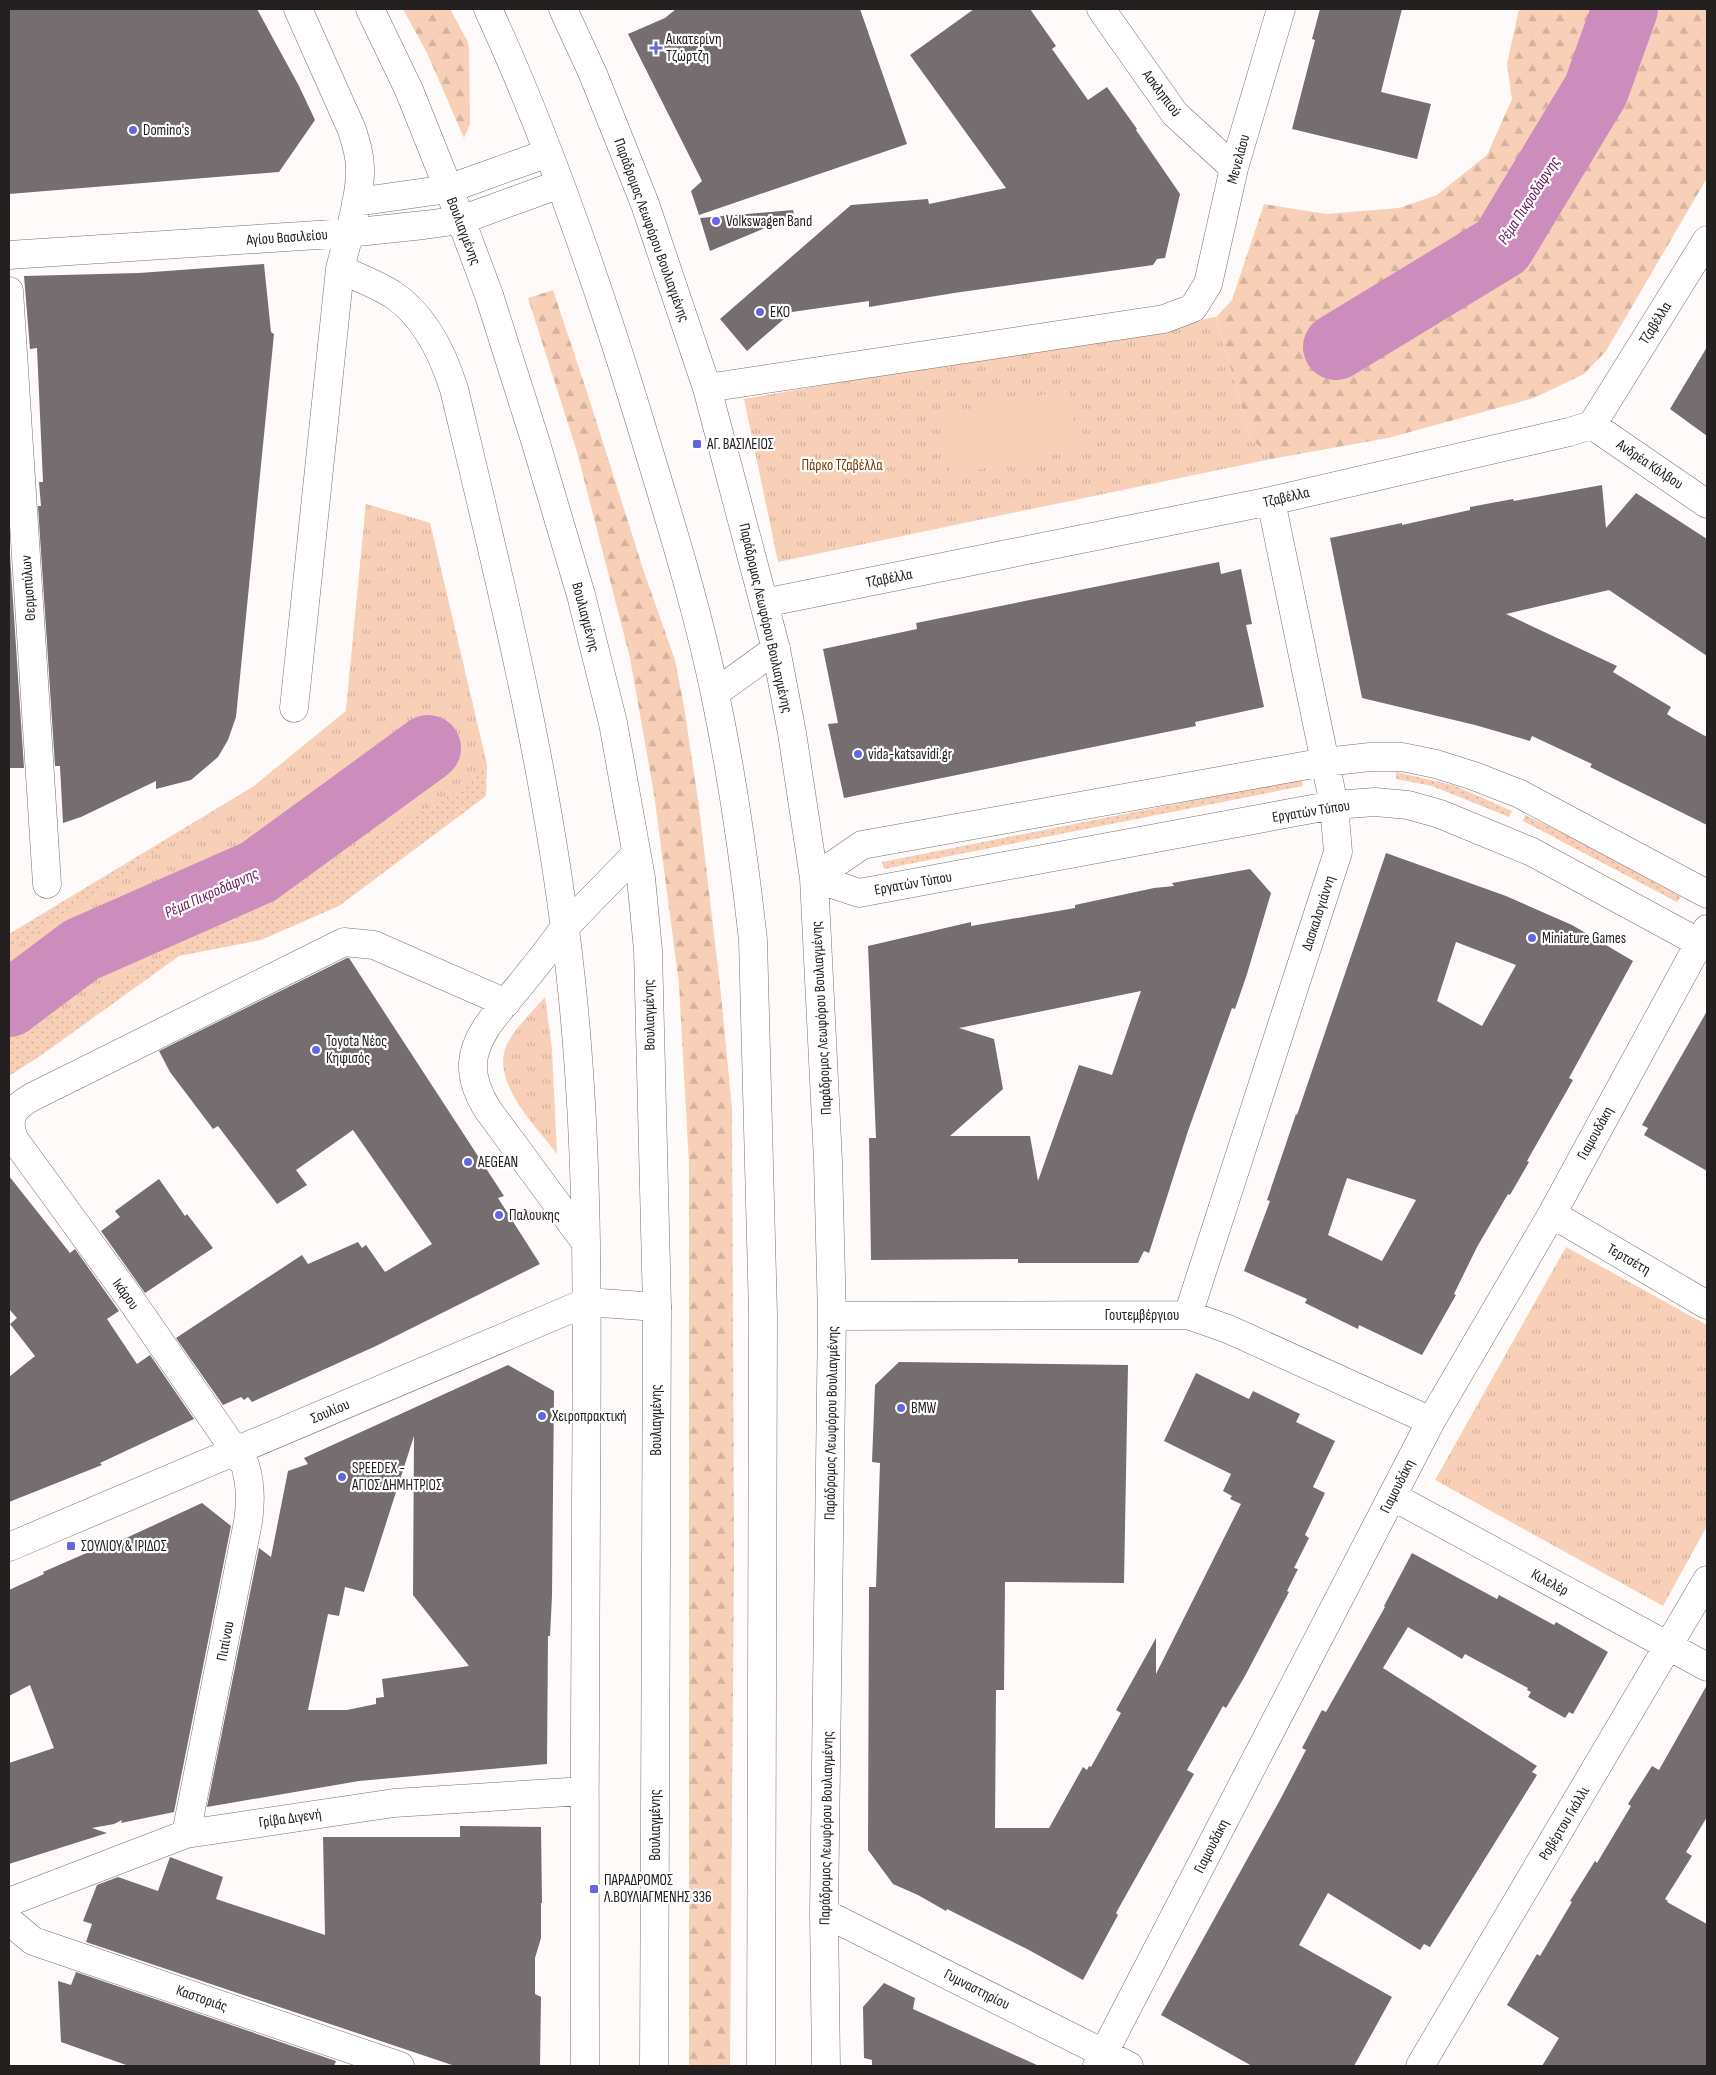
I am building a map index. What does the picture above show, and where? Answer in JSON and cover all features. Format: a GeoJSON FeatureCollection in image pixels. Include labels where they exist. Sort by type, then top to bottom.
{"type":"FeatureCollection","features":[{"type":"Feature","properties":{"kind":"street"},"geometry":{"type":"LineString","coordinates":[[294,708],[340,269],[356,202],[361,170],[358,146],[298,9]]}},
{"type":"Feature","properties":{"kind":"street","name":"Βουλιαγμένης"},"geometry":{"type":"LineString","coordinates":[[370,9],[409,90],[489,295],[581,594],[613,723],[641,878],[648,950],[656,1307],[654,2066]]}},
{"type":"Feature","properties":{"kind":"street"},"geometry":{"type":"LineString","coordinates":[[488,9],[509,56],[560,184],[616,344],[684,568],[715,693],[738,828],[753,940],[763,1314],[761,2066]]}},
{"type":"Feature","properties":{"kind":"street","name":"Παράδρομος Λεωφόρου Βουλιαγμένης"},"geometry":{"type":"LineString","coordinates":[[563,9],[593,74],[645,204],[708,388],[776,649],[792,733],[814,878],[828,1160],[832,1316],[824,1913],[826,2066]]}},
{"type":"Feature","properties":{"kind":"street","name":"Ασκληπιού"},"geometry":{"type":"LineString","coordinates":[[1100,9],[1175,114],[1234,168]]}},
{"type":"Feature","properties":{"kind":"street","name":"Μενελάου"},"geometry":{"type":"LineString","coordinates":[[708,388],[1164,319],[1193,308],[1208,284],[1234,168],[1281,9]]}},
{"type":"Feature","properties":{"kind":"street"},"geometry":{"type":"LineString","coordinates":[[356,202],[448,189],[548,153]]}},
{"type":"Feature","properties":{"kind":"street","name":"Αγίου Βασιλείου"},"geometry":{"type":"LineString","coordinates":[[9,255],[348,233],[461,220],[560,184]]}},
{"type":"Feature","properties":{"kind":"street","name":"Τζαβέλλα"},"geometry":{"type":"LineString","coordinates":[[764,603],[1271,500],[1569,432],[1592,425],[1707,240]]}},
{"type":"Feature","properties":{"kind":"street"},"geometry":{"type":"LineString","coordinates":[[340,269],[392,294],[407,308],[428,332],[449,374],[506,608],[531,726],[548,814],[565,927],[581,1100],[586,1243],[585,2066]]}},
{"type":"Feature","properties":{"kind":"street","name":"Θερμοπύλων"},"geometry":{"type":"LineString","coordinates":[[9,291],[47,884]]}},
{"type":"Feature","properties":{"kind":"street","name":"Ανδρέα Κάλβου"},"geometry":{"type":"LineString","coordinates":[[1592,425],[1707,504]]}},
{"type":"Feature","properties":{"kind":"street","name":"Δασκαλογιάννη"},"geometry":{"type":"LineString","coordinates":[[1188,1314],[1338,852],[1334,806],[1271,500]]}},
{"type":"Feature","properties":{"kind":"street"},"geometry":{"type":"LineString","coordinates":[[715,693],[776,649]]}},
{"type":"Feature","properties":{"kind":"street"},"geometry":{"type":"LineString","coordinates":[[814,878],[862,845],[1325,762],[1370,757],[1402,757],[1436,764],[1520,794],[1707,894]]}},
{"type":"Feature","properties":{"kind":"street","name":"Εργατών Τύπου"},"geometry":{"type":"LineString","coordinates":[[814,878],[859,893],[1334,806],[1375,802],[1408,806],[1440,814],[1532,852],[1705,939]]}},
{"type":"Feature","properties":{"kind":"street"},"geometry":{"type":"LineString","coordinates":[[586,1243],[488,1110],[475,1084],[473,1062],[480,1039],[565,927],[636,854]]}},
{"type":"Feature","properties":{"kind":"street","name":"Γιαμουδάκη"},"geometry":{"type":"LineString","coordinates":[[1100,2060],[1431,1421],[1552,1214],[1705,939]]}},
{"type":"Feature","properties":{"kind":"street","name":"Ικάρου"},"geometry":{"type":"LineString","coordinates":[[235,1451],[129,1297],[14,1140],[10,1128],[12,1115],[17,1106],[344,942],[374,945],[506,1003]]}},
{"type":"Feature","properties":{"kind":"street","name":"Τερτσέτη"},"geometry":{"type":"LineString","coordinates":[[1552,1214],[1707,1305]]}},
{"type":"Feature","properties":{"kind":"street","name":"Σουλίου"},"geometry":{"type":"LineString","coordinates":[[9,1547],[587,1302],[656,1307]]}},
{"type":"Feature","properties":{"kind":"street","name":"Γουτεμβέργιου"},"geometry":{"type":"LineString","coordinates":[[832,1316],[1188,1314],[1228,1329],[1431,1421]]}},
{"type":"Feature","properties":{"kind":"street","name":"Πιπίνου"},"geometry":{"type":"LineString","coordinates":[[186,1834],[250,1509],[250,1481],[245,1465],[235,1451]]}},
{"type":"Feature","properties":{"kind":"street","name":"Κιλελέρ"},"geometry":{"type":"LineString","coordinates":[[1392,1496],[1707,1667]]}},
{"type":"Feature","properties":{"kind":"street","name":"Ροβέρτου Γκάλλι"},"geometry":{"type":"LineString","coordinates":[[1420,2066],[1707,1580]]}},
{"type":"Feature","properties":{"kind":"street","name":"Γρίβα Διγενή"},"geometry":{"type":"LineString","coordinates":[[9,1902],[186,1834],[394,1803],[584,1791]]}},
{"type":"Feature","properties":{"kind":"street","name":"Γυμναστηρίου"},"geometry":{"type":"LineString","coordinates":[[824,1913],[1100,2060],[1129,2066]]}},
{"type":"Feature","properties":{"kind":"street","name":"Καστοριάς"},"geometry":{"type":"LineString","coordinates":[[9,1921],[33,1940],[400,2066]]}},
{"type":"Feature","properties":{"kind":"green space"},"geometry":{"type":"Polygon","coordinates":[[[403,9],[450,9],[468,42],[470,124],[464,138],[427,53],[403,9]]]}},
{"type":"Feature","properties":{"kind":"green space"},"geometry":{"type":"Polygon","coordinates":[[[1519,9],[1707,9],[1707,178],[1606,351],[1584,374],[1534,398],[1388,438],[1271,459],[1250,437],[1216,317],[1232,300],[1264,204],[1326,214],[1399,208],[1437,195],[1487,155],[1512,99],[1507,64],[1519,9]]]}},
{"type":"Feature","properties":{"kind":"green space"},"geometry":{"type":"Polygon","coordinates":[[[553,290],[643,569],[675,660],[699,807],[720,985],[732,1109],[734,1555],[730,2066],[689,2066],[689,1164],[679,984],[654,794],[630,658],[577,452],[528,298],[553,290]]]}},
{"type":"Feature","properties":{"kind":"green space","name":"Πάρκο Τζαβέλλα"},"geometry":{"type":"Polygon","coordinates":[[[1216,317],[1250,437],[1271,459],[778,562],[744,399],[1216,317]]]}},
{"type":"Feature","properties":{"kind":"green space"},"geometry":{"type":"Polygon","coordinates":[[[1068,390],[1079,450],[950,475],[939,415],[1068,390]]]}},
{"type":"Feature","properties":{"kind":"green space"},"geometry":{"type":"Polygon","coordinates":[[[366,504],[430,523],[487,765],[486,796],[339,906],[261,940],[179,956],[43,1054],[9,1076],[9,934],[254,786],[346,711],[366,504]]]}},
{"type":"Feature","properties":{"kind":"green space"},"geometry":{"type":"Polygon","coordinates":[[[366,504],[430,523],[487,765],[456,791],[9,1042],[9,952],[254,786],[346,711],[366,504]]]}},
{"type":"Feature","properties":{"kind":"green space"},"geometry":{"type":"Polygon","coordinates":[[[1396,772],[1453,785],[1512,811],[1509,817],[1432,786],[1396,779],[1396,772]]]}},
{"type":"Feature","properties":{"kind":"green space"},"geometry":{"type":"Polygon","coordinates":[[[1301,779],[1303,786],[884,869],[882,862],[1301,779]]]}},
{"type":"Feature","properties":{"kind":"green space"},"geometry":{"type":"Polygon","coordinates":[[[1525,815],[1568,835],[1681,897],[1677,902],[1523,821],[1525,815]]]}},
{"type":"Feature","properties":{"kind":"green space"},"geometry":{"type":"Polygon","coordinates":[[[545,997],[552,1049],[557,1154],[517,1101],[504,1071],[503,1057],[508,1042],[520,1024],[545,997]]]}},
{"type":"Feature","properties":{"kind":"green space"},"geometry":{"type":"Polygon","coordinates":[[[1566,1247],[1707,1325],[1707,1526],[1663,1606],[1435,1480],[1566,1247]]]}},
{"type":"Feature","properties":{"kind":"building"},"geometry":{"type":"Polygon","coordinates":[[[9,9],[257,9],[299,86],[315,120],[279,172],[9,194],[9,9]]]}},
{"type":"Feature","properties":{"kind":"building"},"geometry":{"type":"Polygon","coordinates":[[[676,9],[860,9],[907,144],[699,215],[691,191],[702,181],[628,34],[665,18],[676,9]]]}},
{"type":"Feature","properties":{"kind":"building"},"geometry":{"type":"Polygon","coordinates":[[[974,9],[1030,9],[1056,46],[1052,49],[1088,100],[1107,87],[1180,194],[1165,258],[1157,259],[1153,265],[869,307],[869,301],[792,312],[747,351],[720,319],[851,205],[928,199],[929,204],[1006,188],[910,55],[974,9]]]}},
{"type":"Feature","properties":{"kind":"building"},"geometry":{"type":"Polygon","coordinates":[[[1320,9],[1402,9],[1381,92],[1431,104],[1417,159],[1292,129],[1315,40],[1312,39],[1320,9]]]}},
{"type":"Feature","properties":{"kind":"building"},"geometry":{"type":"Polygon","coordinates":[[[793,210],[794,216],[710,251],[700,218],[793,210]]]}},
{"type":"Feature","properties":{"kind":"building"},"geometry":{"type":"Polygon","coordinates":[[[264,264],[271,332],[274,334],[236,717],[228,740],[218,757],[191,780],[156,789],[156,781],[81,817],[63,823],[60,766],[55,766],[38,506],[41,506],[39,482],[43,482],[37,348],[30,349],[24,276],[139,273],[264,264]]]}},
{"type":"Feature","properties":{"kind":"building"},"geometry":{"type":"Polygon","coordinates":[[[1707,347],[1707,436],[1670,409],[1707,347]]]}},
{"type":"Feature","properties":{"kind":"building"},"geometry":{"type":"Polygon","coordinates":[[[1602,485],[1606,528],[1636,493],[1707,539],[1707,656],[1609,590],[1506,614],[1617,666],[1613,672],[1671,707],[1667,714],[1707,737],[1707,825],[1590,767],[1592,764],[1532,736],[1530,741],[1475,725],[1362,698],[1330,538],[1470,510],[1470,507],[1602,485]]]}},
{"type":"Feature","properties":{"kind":"building"},"geometry":{"type":"Polygon","coordinates":[[[9,540],[24,768],[9,768],[9,540]]]}},
{"type":"Feature","properties":{"kind":"building"},"geometry":{"type":"Polygon","coordinates":[[[1219,562],[1221,574],[1241,569],[1252,624],[1246,625],[1264,707],[1195,722],[1196,726],[844,798],[828,724],[838,723],[823,649],[917,629],[916,623],[1219,562]]]}},
{"type":"Feature","properties":{"kind":"building"},"geometry":{"type":"Polygon","coordinates":[[[1386,853],[1506,896],[1572,925],[1633,961],[1569,1078],[1573,1080],[1527,1161],[1529,1162],[1477,1247],[1454,1294],[1456,1295],[1422,1355],[1359,1325],[1358,1329],[1305,1303],[1307,1299],[1244,1271],[1270,1201],[1267,1200],[1386,853]],[[1456,942],[1437,1001],[1482,1026],[1516,965],[1456,942]],[[1347,1178],[1328,1235],[1382,1261],[1416,1200],[1347,1178]]]}},
{"type":"Feature","properties":{"kind":"building"},"geometry":{"type":"Polygon","coordinates":[[[1250,869],[1271,893],[1247,974],[1235,1009],[1232,1008],[1188,1131],[1149,1253],[1144,1251],[1138,1263],[1018,1263],[1018,1259],[871,1260],[869,1138],[876,1138],[868,946],[971,922],[971,926],[1075,908],[1075,905],[1154,888],[1174,886],[1172,883],[1250,869]],[[1141,991],[959,1028],[994,1039],[1003,1089],[950,1136],[1030,1136],[1038,1181],[1079,1065],[1112,1075],[1141,991]]]}},
{"type":"Feature","properties":{"kind":"building"},"geometry":{"type":"Polygon","coordinates":[[[349,958],[504,1196],[498,1198],[540,1264],[376,1346],[252,1402],[248,1397],[244,1400],[241,1397],[223,1405],[176,1338],[302,1255],[308,1264],[358,1242],[362,1248],[366,1245],[385,1272],[432,1244],[353,1130],[296,1170],[307,1185],[277,1204],[218,1126],[213,1129],[170,1072],[159,1051],[349,958]]]}},
{"type":"Feature","properties":{"kind":"building"},"geometry":{"type":"Polygon","coordinates":[[[1707,1011],[1707,1171],[1644,1135],[1648,1128],[1642,1125],[1707,1011]]]}},
{"type":"Feature","properties":{"kind":"building"},"geometry":{"type":"Polygon","coordinates":[[[9,1176],[70,1253],[75,1249],[119,1311],[107,1319],[137,1364],[150,1355],[194,1419],[100,1463],[102,1465],[9,1502],[9,1377],[35,1356],[10,1324],[17,1318],[9,1309],[9,1176]]]}},
{"type":"Feature","properties":{"kind":"building"},"geometry":{"type":"Polygon","coordinates":[[[159,1179],[185,1216],[187,1214],[213,1248],[145,1293],[101,1231],[120,1217],[115,1211],[159,1179]]]}},
{"type":"Feature","properties":{"kind":"building"},"geometry":{"type":"Polygon","coordinates":[[[899,1362],[1128,1365],[1124,1583],[1005,1582],[1004,1690],[996,1690],[995,1828],[1049,1828],[1083,1767],[1087,1770],[1089,1766],[1091,1767],[1121,1713],[1116,1710],[1156,1638],[1156,1674],[1241,1504],[1230,1499],[1232,1496],[1223,1491],[1231,1474],[1164,1441],[1196,1373],[1249,1399],[1253,1391],[1300,1414],[1296,1422],[1335,1441],[1313,1487],[1325,1493],[1305,1535],[1309,1538],[1294,1568],[1298,1569],[1287,1591],[1289,1592],[1245,1676],[1226,1708],[1223,1706],[1187,1770],[1194,1774],[1116,1913],[1118,1915],[1083,1980],[1029,1950],[893,1884],[868,1850],[869,1587],[876,1587],[880,1463],[872,1462],[875,1385],[899,1362]]]}},
{"type":"Feature","properties":{"kind":"building"},"geometry":{"type":"Polygon","coordinates":[[[508,1365],[554,1391],[552,1596],[550,1636],[548,1636],[547,1764],[359,1781],[207,1807],[259,1548],[271,1557],[288,1471],[308,1464],[304,1458],[508,1365]],[[414,1436],[364,1592],[345,1587],[339,1616],[328,1614],[308,1710],[347,1710],[376,1704],[376,1698],[384,1697],[382,1679],[469,1666],[413,1595],[414,1436]]]}},
{"type":"Feature","properties":{"kind":"building"},"geometry":{"type":"Polygon","coordinates":[[[202,1503],[231,1526],[174,1812],[121,1823],[122,1820],[114,1824],[92,1828],[107,1833],[9,1864],[9,1763],[54,1748],[30,1685],[9,1696],[9,1590],[44,1574],[43,1572],[98,1548],[100,1550],[202,1503]]]}},
{"type":"Feature","properties":{"kind":"building"},"geometry":{"type":"Polygon","coordinates":[[[1412,1553],[1497,1599],[1499,1595],[1554,1625],[1556,1622],[1608,1652],[1573,1714],[1569,1712],[1565,1718],[1528,1697],[1531,1692],[1527,1690],[1528,1688],[1465,1654],[1462,1659],[1408,1627],[1383,1668],[1537,1766],[1532,1772],[1537,1775],[1430,1947],[1424,1944],[1420,1950],[1328,1893],[1299,1945],[1392,1997],[1354,2066],[1252,2066],[1161,2015],[1281,1798],[1306,1750],[1302,1748],[1322,1710],[1326,1712],[1385,1607],[1412,1553]]]}},
{"type":"Feature","properties":{"kind":"building"},"geometry":{"type":"Polygon","coordinates":[[[1707,1685],[1707,1817],[1686,1852],[1692,1856],[1665,1899],[1667,1902],[1707,1924],[1707,2066],[1542,2066],[1559,2038],[1507,2005],[1537,1954],[1540,1956],[1572,1902],[1570,1901],[1595,1861],[1597,1863],[1631,1806],[1628,1804],[1652,1766],[1659,1770],[1707,1685]]]}},
{"type":"Feature","properties":{"kind":"building"},"geometry":{"type":"Polygon","coordinates":[[[460,1826],[541,1827],[541,1938],[535,1958],[535,1994],[541,1997],[540,2066],[455,2066],[86,1942],[92,1924],[83,1921],[97,1885],[118,1877],[158,1891],[170,1857],[223,1877],[216,1899],[325,1935],[323,1837],[460,1837],[460,1826]]]}},
{"type":"Feature","properties":{"kind":"building"},"geometry":{"type":"Polygon","coordinates":[[[76,1972],[336,2061],[334,2066],[129,2066],[61,2042],[58,1981],[71,1985],[76,1972]]]}},
{"type":"Feature","properties":{"kind":"building"},"geometry":{"type":"Polygon","coordinates":[[[884,1983],[915,1998],[913,2009],[1039,2066],[872,2066],[872,2060],[864,2058],[863,2007],[884,1983]]]}},
{"type":"Feature","properties":{"kind":"waterway","name":"Ρέμα Πικροδάφνης"},"geometry":{"type":"LineString","coordinates":[[1336,347],[1502,246],[1596,90],[1625,9]]}},
{"type":"Feature","properties":{"kind":"waterway","name":"Ρέμα Πικροδάφνης"},"geometry":{"type":"LineString","coordinates":[[9,1004],[81,950],[258,872],[428,748]]}},
{"type":"Feature","properties":{"kind":"place","name":"Αικατερίνη Τζώρτζη"},"geometry":{"type":"Point","coordinates":[656,48]}},
{"type":"Feature","properties":{"kind":"place","name":"Domino's"},"geometry":{"type":"Point","coordinates":[133,130]}},
{"type":"Feature","properties":{"kind":"place","name":"Volkswagen Band"},"geometry":{"type":"Point","coordinates":[716,221]}},
{"type":"Feature","properties":{"kind":"place","name":"EKO"},"geometry":{"type":"Point","coordinates":[760,312]}},
{"type":"Feature","properties":{"kind":"place","name":"ΑΓ. ΒΑΣΙΛΕΙΟΣ"},"geometry":{"type":"Point","coordinates":[697,444]}},
{"type":"Feature","properties":{"kind":"place","name":"vida-katsavidi.gr"},"geometry":{"type":"Point","coordinates":[858,754]}},
{"type":"Feature","properties":{"kind":"place","name":"Miniature Games"},"geometry":{"type":"Point","coordinates":[1532,938]}},
{"type":"Feature","properties":{"kind":"place","name":"Toyota Νέος Κηφισός"},"geometry":{"type":"Point","coordinates":[316,1050]}},
{"type":"Feature","properties":{"kind":"place","name":"AEGEAN"},"geometry":{"type":"Point","coordinates":[468,1162]}},
{"type":"Feature","properties":{"kind":"place","name":"Παλουκης"},"geometry":{"type":"Point","coordinates":[499,1215]}},
{"type":"Feature","properties":{"kind":"place","name":"BMW"},"geometry":{"type":"Point","coordinates":[901,1408]}},
{"type":"Feature","properties":{"kind":"place","name":"Χειροπρακτική"},"geometry":{"type":"Point","coordinates":[542,1416]}},
{"type":"Feature","properties":{"kind":"place","name":"SPEEDEX - ΑΓΙΟΣ ΔΗΜΗΤΡΙΟΣ"},"geometry":{"type":"Point","coordinates":[342,1477]}},
{"type":"Feature","properties":{"kind":"place","name":"ΣΟΥΛΙΟΥ & ΙΡΙΔΟΣ"},"geometry":{"type":"Point","coordinates":[71,1546]}},
{"type":"Feature","properties":{"kind":"place","name":"ΠΑΡΑΔΡΟΜΟΣ Λ.ΒΟΥΛΙΑΓΜΕΝΗΣ 336"},"geometry":{"type":"Point","coordinates":[594,1889]}}]}
